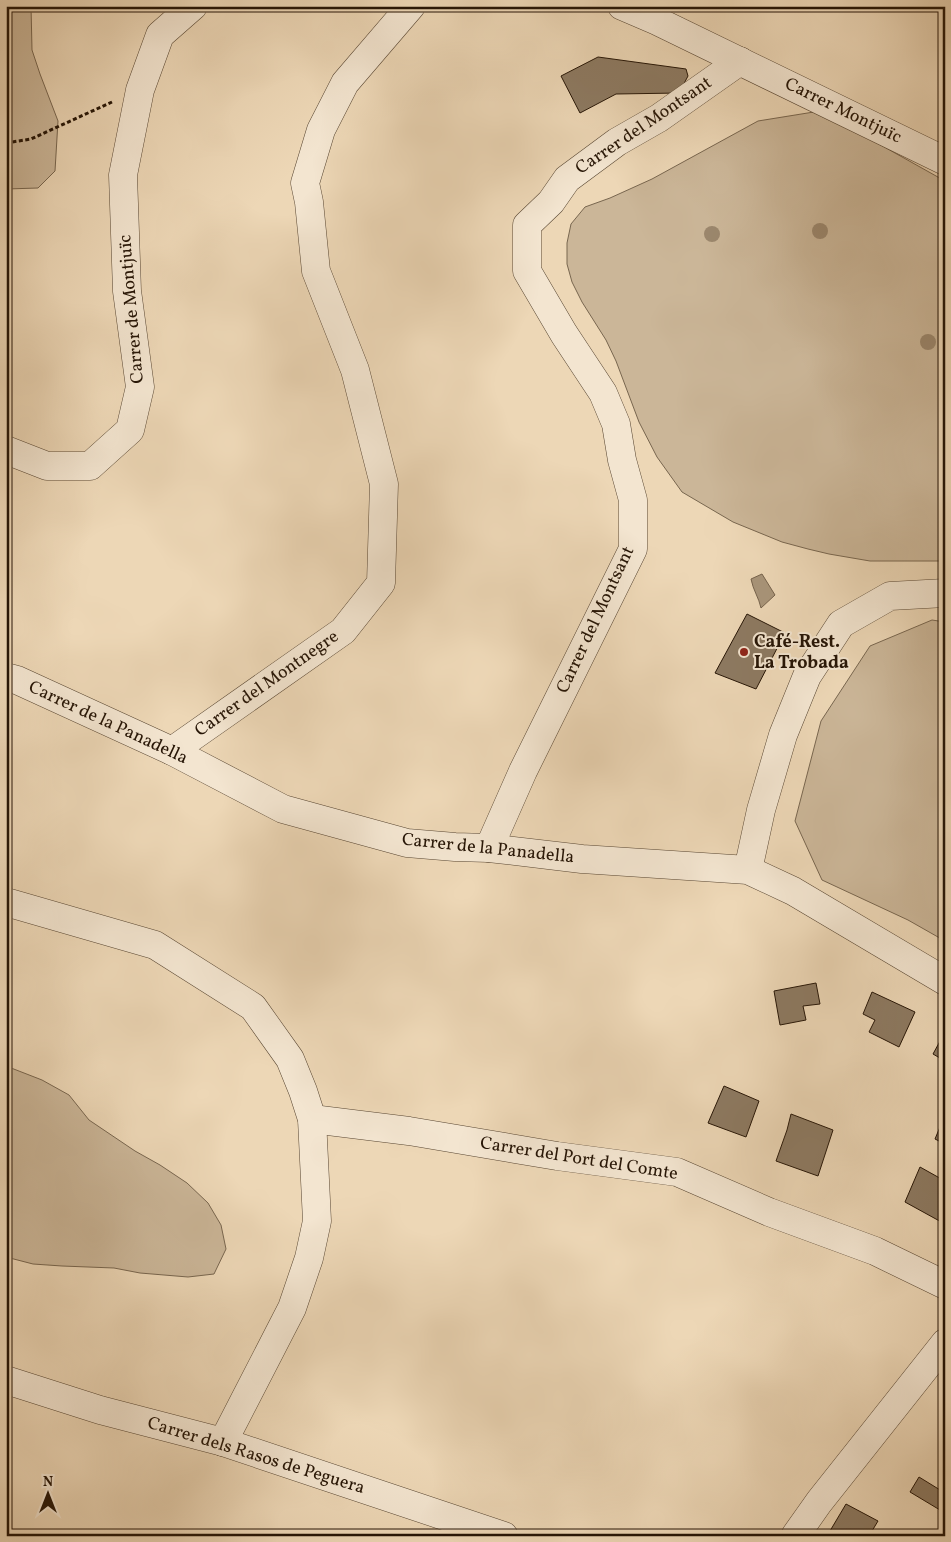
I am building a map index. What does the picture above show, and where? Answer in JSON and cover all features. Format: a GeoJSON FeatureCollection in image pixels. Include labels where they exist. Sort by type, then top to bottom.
{"type":"FeatureCollection","features":[{"type":"Feature","properties":{"kind":"street","name":"Carrer de Montjuïc"},"geometry":{"type":"LineString","coordinates":[[6,450],[47,466],[90,466],[130,430],[140,387],[127,291],[123,175],[140,90],[160,35],[194,6]]}},
{"type":"Feature","properties":{"kind":"street","name":"Carrer del Montnegre"},"geometry":{"type":"LineString","coordinates":[[172,751],[343,631],[381,583],[384,484],[355,370],[316,271],[309,202],[305,183],[321,130],[345,82],[411,6]]}},
{"type":"Feature","properties":{"kind":"street"},"geometry":{"type":"LineString","coordinates":[[622,6],[657,20],[740,61]]}},
{"type":"Feature","properties":{"kind":"street","name":"Carrer Montjuïc"},"geometry":{"type":"LineString","coordinates":[[740,61],[945,161]]}},
{"type":"Feature","properties":{"kind":"street","name":"Carrer del Montsant"},"geometry":{"type":"LineString","coordinates":[[489,848],[523,771],[633,549],[633,500],[622,460],[616,424],[603,392],[564,334],[527,271],[527,225],[551,202],[567,179],[617,142],[659,118],[740,61]]}},
{"type":"Feature","properties":{"kind":"street"},"geometry":{"type":"LineString","coordinates":[[748,870],[761,810],[783,735],[807,676],[841,624],[890,596],[945,593]]}},
{"type":"Feature","properties":{"kind":"street","name":"Carrer de la Panadella"},"geometry":{"type":"LineString","coordinates":[[6,677],[17,680],[172,751],[283,808],[407,843],[489,848],[582,860],[748,870],[793,891],[945,980]]}},
{"type":"Feature","properties":{"kind":"street"},"geometry":{"type":"LineString","coordinates":[[6,902],[155,945],[253,1007],[290,1059],[303,1091],[312,1119],[317,1221],[308,1258],[292,1308],[223,1442]]}},
{"type":"Feature","properties":{"kind":"street","name":"Carrer del Port del Comte"},"geometry":{"type":"LineString","coordinates":[[312,1119],[409,1131],[557,1156],[676,1172],[769,1212],[875,1251],[945,1285]]}},
{"type":"Feature","properties":{"kind":"street"},"geometry":{"type":"LineString","coordinates":[[795,1536],[819,1502],[945,1343]]}},
{"type":"Feature","properties":{"kind":"street","name":"Carrer dels Rasos de Peguera"},"geometry":{"type":"LineString","coordinates":[[6,1380],[100,1410],[223,1442],[504,1536]]}},
{"type":"Feature","properties":{"kind":"path"},"geometry":{"type":"LineString","coordinates":[[6,143],[31,139],[140,90]]}},
{"type":"Feature","properties":{"kind":"shaded area"},"geometry":{"type":"Polygon","coordinates":[[[6,6],[31,6],[32,50],[58,121],[55,171],[38,188],[6,189],[6,6]]]}},
{"type":"Feature","properties":{"kind":"shaded area"},"geometry":{"type":"Polygon","coordinates":[[[820,111],[945,181],[945,561],[870,561],[808,549],[782,542],[733,522],[682,492],[657,457],[639,422],[616,361],[606,340],[582,302],[572,282],[567,264],[567,243],[571,224],[585,207],[652,179],[758,121],[820,111]]]}},
{"type":"Feature","properties":{"kind":"shaded area"},"geometry":{"type":"Polygon","coordinates":[[[762,574],[775,595],[761,608],[751,579],[762,574]]]}},
{"type":"Feature","properties":{"kind":"shaded area"},"geometry":{"type":"Polygon","coordinates":[[[932,620],[945,622],[945,941],[908,920],[822,880],[795,821],[821,721],[870,646],[932,620]]]}},
{"type":"Feature","properties":{"kind":"shaded area"},"geometry":{"type":"Polygon","coordinates":[[[6,1066],[42,1080],[69,1095],[89,1120],[187,1183],[208,1203],[221,1225],[226,1249],[214,1274],[188,1277],[140,1273],[114,1268],[33,1264],[6,1257],[6,1066]]]}},
{"type":"Feature","properties":{"kind":"building"},"geometry":{"type":"Polygon","coordinates":[[[598,57],[686,69],[688,76],[679,93],[616,94],[580,113],[561,76],[598,57]]]}},
{"type":"Feature","properties":{"kind":"building"},"geometry":{"type":"Polygon","coordinates":[[[747,614],[785,633],[756,689],[715,673],[747,614]]]}},
{"type":"Feature","properties":{"kind":"building"},"geometry":{"type":"Polygon","coordinates":[[[816,983],[820,1004],[803,1006],[806,1020],[780,1025],[774,991],[816,983]]]}},
{"type":"Feature","properties":{"kind":"building"},"geometry":{"type":"Polygon","coordinates":[[[872,992],[915,1012],[899,1047],[869,1032],[875,1020],[863,1014],[872,992]]]}},
{"type":"Feature","properties":{"kind":"building"},"geometry":{"type":"Polygon","coordinates":[[[945,1032],[945,1061],[933,1054],[945,1032]]]}},
{"type":"Feature","properties":{"kind":"building"},"geometry":{"type":"Polygon","coordinates":[[[724,1086],[759,1101],[746,1137],[708,1123],[724,1086]]]}},
{"type":"Feature","properties":{"kind":"building"},"geometry":{"type":"Polygon","coordinates":[[[791,1114],[833,1130],[818,1176],[776,1161],[791,1114]]]}},
{"type":"Feature","properties":{"kind":"building"},"geometry":{"type":"Polygon","coordinates":[[[945,1115],[945,1144],[935,1139],[945,1115]]]}},
{"type":"Feature","properties":{"kind":"building"},"geometry":{"type":"Polygon","coordinates":[[[920,1167],[945,1181],[945,1224],[905,1202],[920,1167]]]}},
{"type":"Feature","properties":{"kind":"building"},"geometry":{"type":"Polygon","coordinates":[[[919,1477],[945,1493],[945,1502],[940,1510],[910,1492],[919,1477]]]}},
{"type":"Feature","properties":{"kind":"building"},"geometry":{"type":"Polygon","coordinates":[[[846,1504],[878,1521],[869,1536],[827,1536],[846,1504]]]}},
{"type":"Feature","properties":{"kind":"place","name":"Café-Rest. La Trobada"},"geometry":{"type":"Point","coordinates":[744,652]}}]}
